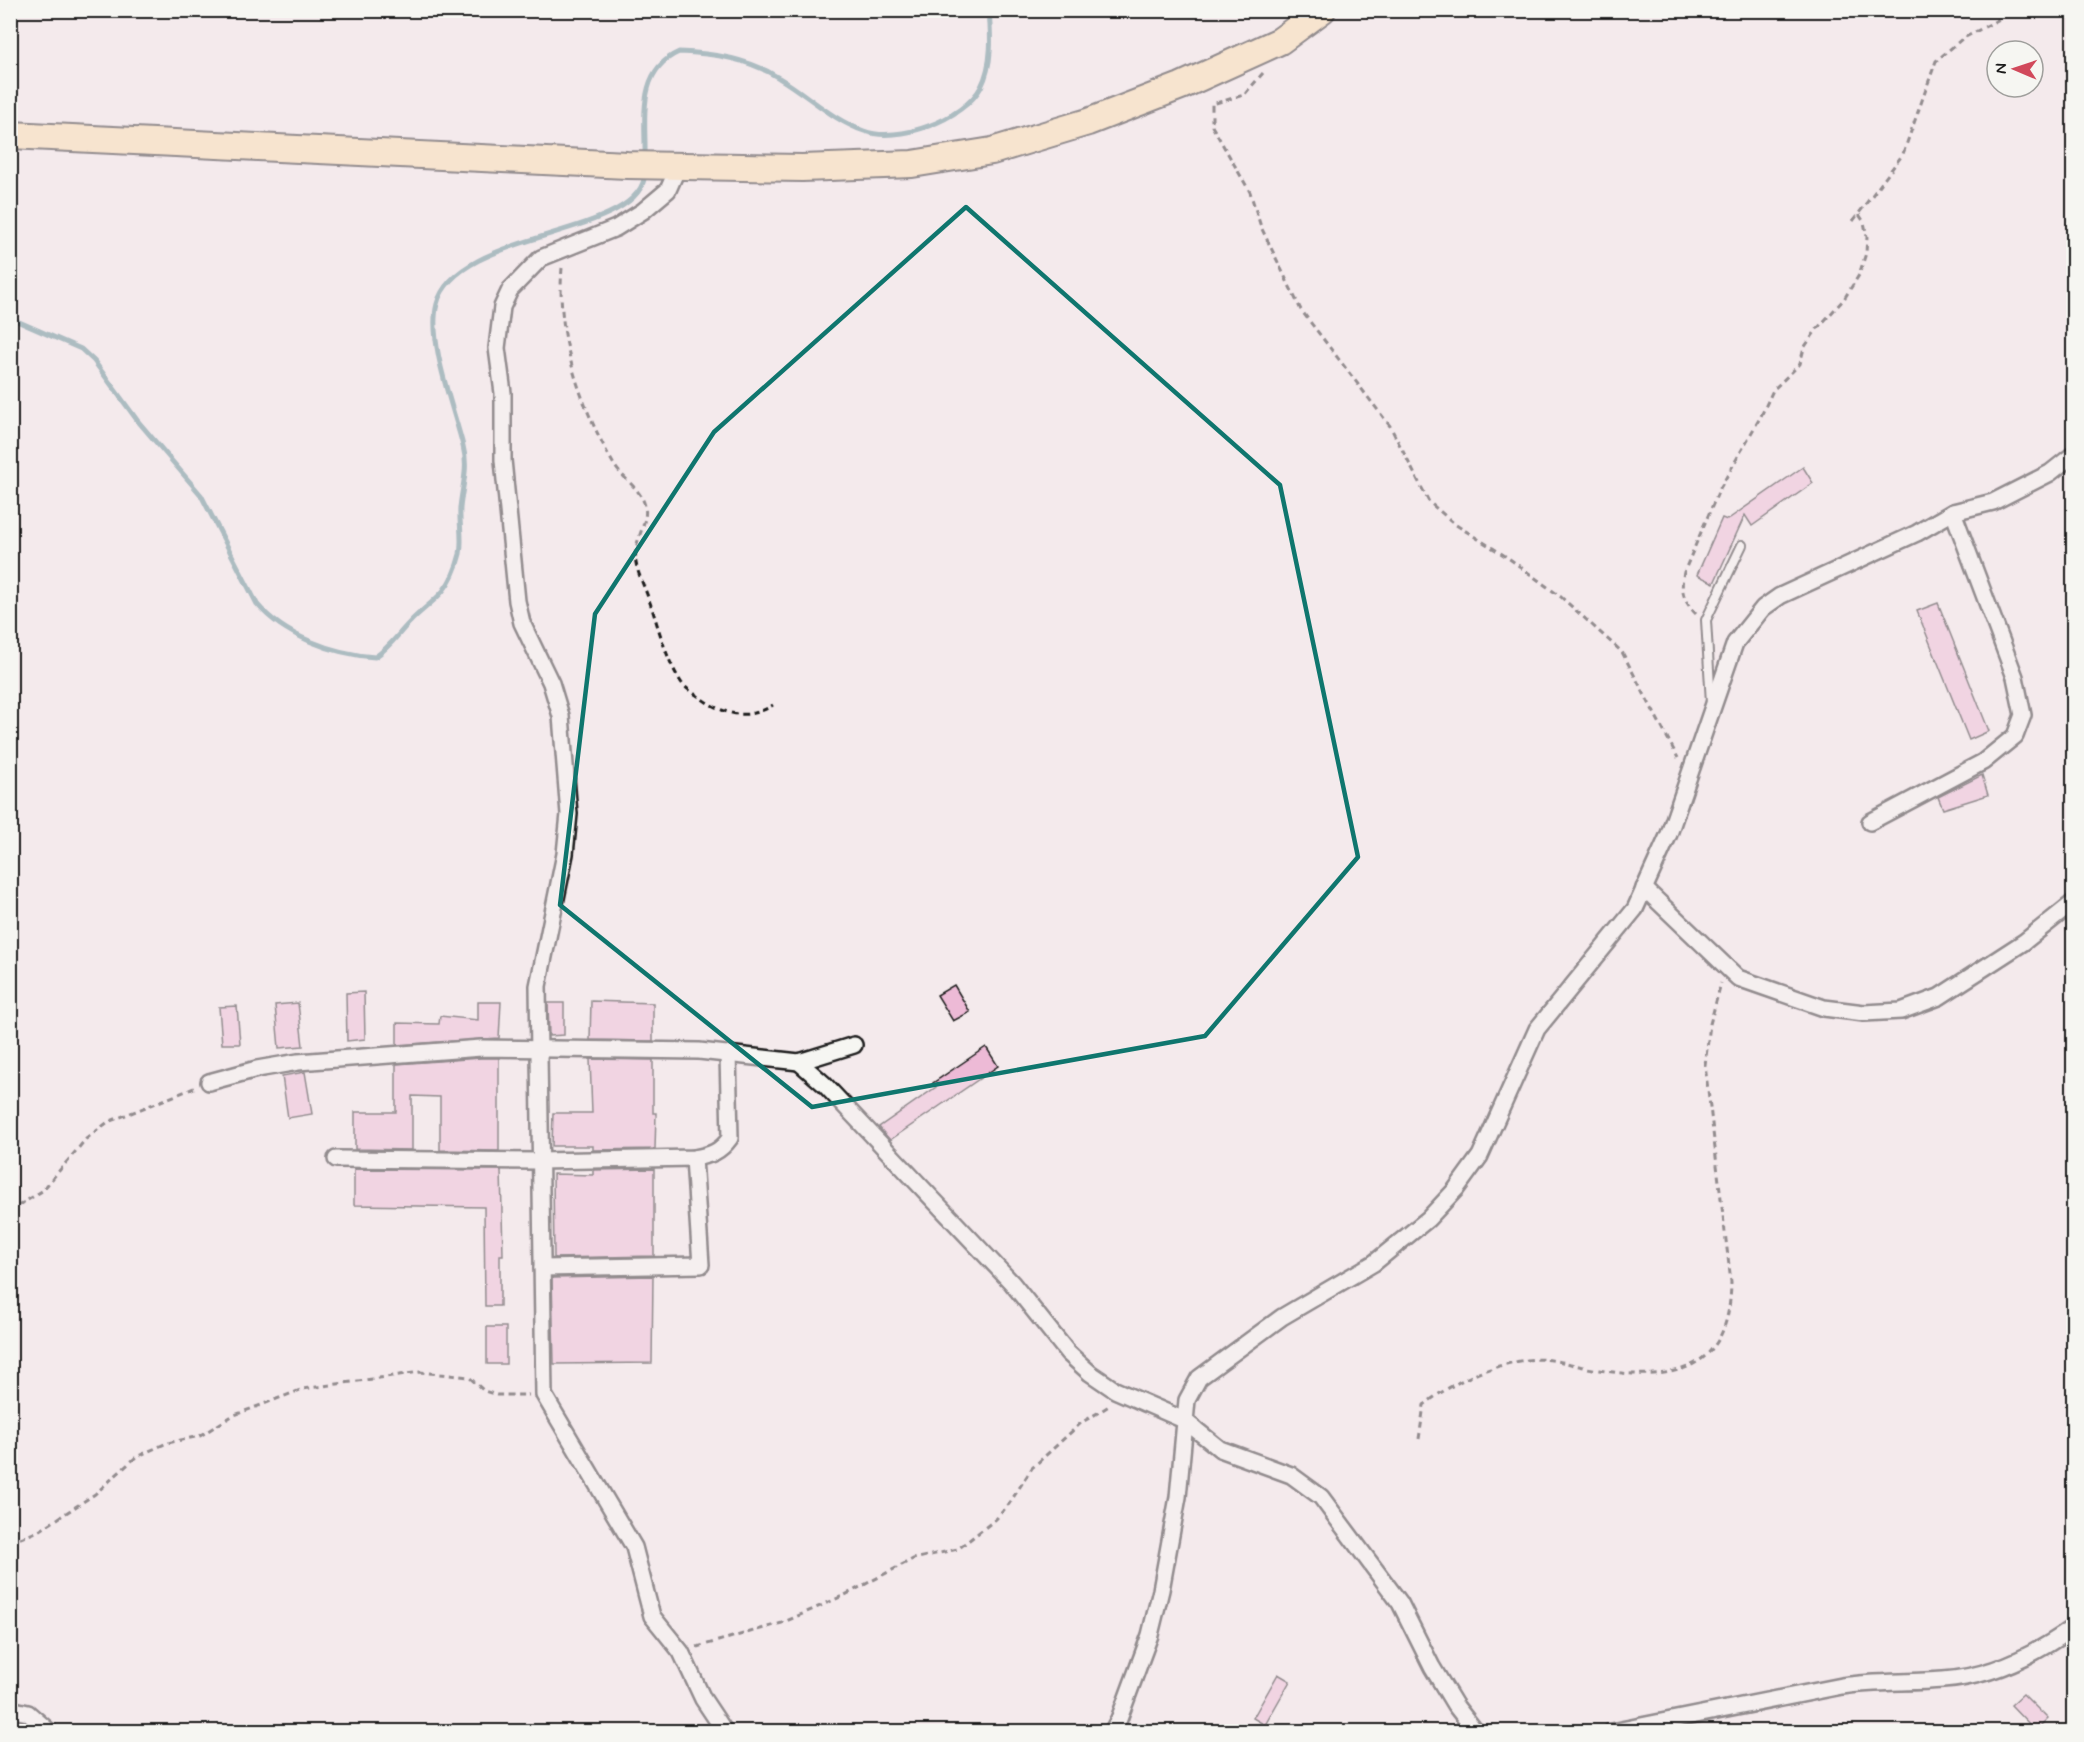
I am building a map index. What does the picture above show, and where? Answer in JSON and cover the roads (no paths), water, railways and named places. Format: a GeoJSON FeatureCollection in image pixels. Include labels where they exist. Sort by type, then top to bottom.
{"type":"FeatureCollection","features":[{"type":"Feature","properties":{"kind":"main road"},"geometry":{"type":"LineString","coordinates":[[10,135],[627,165],[880,166],[912,164],[992,151],[1088,122],[1181,86],[1280,42],[1322,10]]}},
{"type":"Feature","properties":{"kind":"street"},"geometry":{"type":"LineString","coordinates":[[667,166],[668,190],[644,211],[616,228],[540,258],[510,290],[502,307],[497,348],[503,393],[503,460],[517,601],[522,623],[551,683],[561,716],[569,814],[565,854],[538,986],[537,1049],[544,1395],[634,1547],[652,1616],[681,1652],[703,1699],[725,1731]]}},
{"type":"Feature","properties":{"kind":"street"},"geometry":{"type":"LineString","coordinates":[[1112,1731],[1119,1719],[1150,1635],[1161,1590],[1178,1497],[1187,1400],[1199,1378],[1282,1317],[1374,1263],[1428,1219],[1456,1189],[1480,1155],[1537,1029],[1635,909],[1669,834],[1735,643],[1762,608],[1780,597],[1917,533],[1953,512],[1993,502],[2050,473],[2073,454]]}},
{"type":"Feature","properties":{"kind":"street"},"geometry":{"type":"LineString","coordinates":[[1870,822],[1983,762],[2015,736],[2023,715],[2015,677],[1953,512]]}},
{"type":"Feature","properties":{"kind":"street"},"geometry":{"type":"LineString","coordinates":[[1644,888],[1724,968],[1738,978],[1824,1008],[1864,1013],[1901,1011],[1939,998],[2024,942],[2073,902]]}},
{"type":"Feature","properties":{"kind":"street"},"geometry":{"type":"LineString","coordinates":[[209,1083],[257,1069],[337,1058],[481,1048],[728,1054],[799,1062],[854,1045]]}},
{"type":"Feature","properties":{"kind":"street"},"geometry":{"type":"LineString","coordinates":[[336,1159],[539,1161],[694,1158],[711,1155],[722,1149],[730,1137],[728,1054]]}},
{"type":"Feature","properties":{"kind":"street"},"geometry":{"type":"LineString","coordinates":[[799,1062],[824,1084],[1012,1283],[1068,1353],[1090,1373],[1133,1398],[1184,1420],[1220,1449],[1291,1475],[1321,1497],[1400,1603],[1432,1667],[1455,1705],[1476,1731]]}},
{"type":"Feature","properties":{"kind":"street"},"geometry":{"type":"LineString","coordinates":[[542,1268],[701,1265],[694,1158]]}},
{"type":"Feature","properties":{"kind":"street"},"geometry":{"type":"LineString","coordinates":[[1611,1731],[1842,1686],[1880,1680],[1945,1680],[1991,1671],[2022,1660],[2073,1627]]}},
{"type":"Feature","properties":{"kind":"street"},"geometry":{"type":"LineString","coordinates":[[10,1709],[28,1713],[50,1731]]}},
{"type":"Feature","properties":{"kind":"lane"},"geometry":{"type":"LineString","coordinates":[[1712,710],[1706,620],[1742,545]]}},
{"type":"Feature","properties":{"kind":"waterway"},"geometry":{"type":"LineString","coordinates":[[645,157],[646,97],[650,84],[656,71],[665,60],[679,52],[717,56],[756,66],[768,71],[852,126],[878,134],[894,134],[929,126],[960,109],[972,99],[981,87],[988,69],[991,39],[989,10]]}},
{"type":"Feature","properties":{"kind":"waterway"},"geometry":{"type":"LineString","coordinates":[[10,318],[81,349],[94,361],[137,420],[201,495],[257,604],[268,615],[295,634],[310,641],[343,652],[375,657],[443,591],[449,583],[460,554],[460,508],[465,454],[438,355],[435,319],[437,304],[452,279],[478,261],[615,210],[637,194],[645,172]]}}]}
